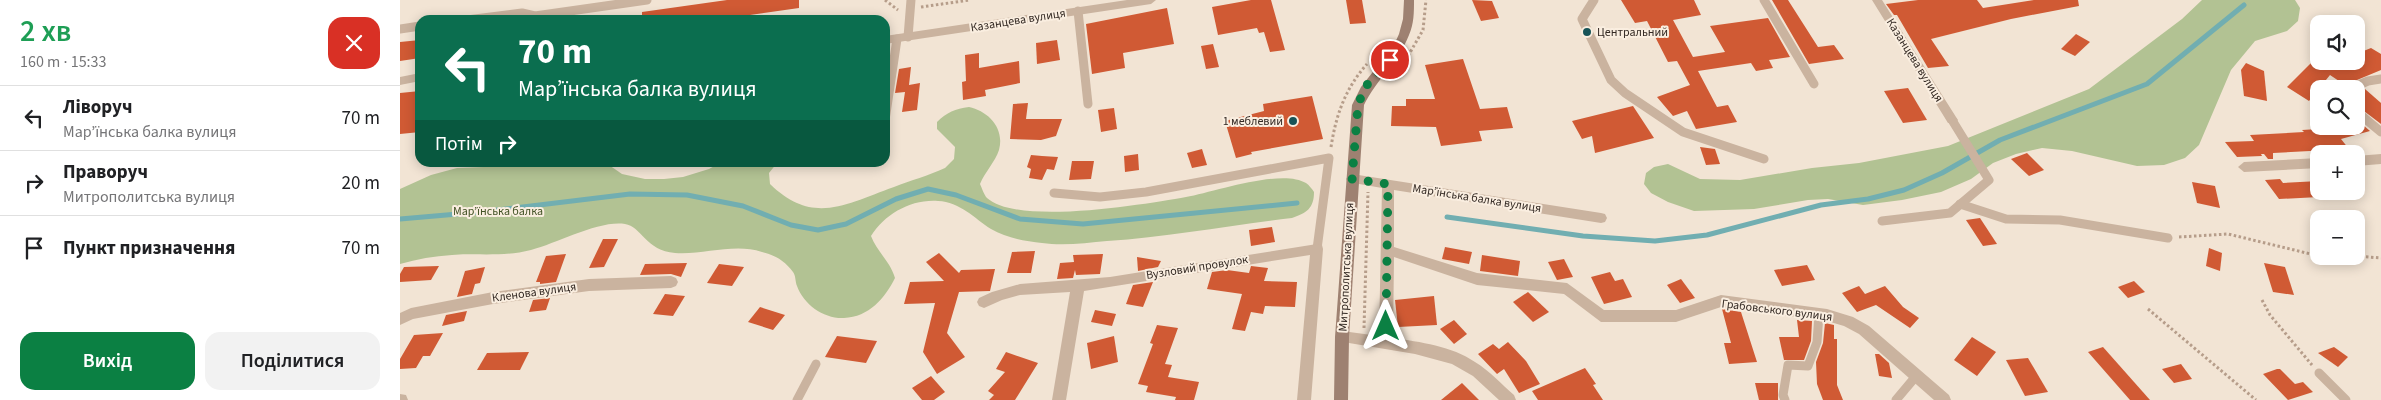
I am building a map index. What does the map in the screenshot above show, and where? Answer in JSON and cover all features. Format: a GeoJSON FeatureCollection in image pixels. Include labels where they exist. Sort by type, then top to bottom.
{"type":"FeatureCollection","features":[{"type":"Feature","properties":{"kind":"main road","name":"Митрополитська вулиця"},"geometry":{"type":"LineString","coordinates":[[1341,400],[1342,337],[1358,105],[1365,87],[1400,47],[1408,30],[1409,0]]}},
{"type":"Feature","properties":{"kind":"street","name":"Казанцева вулиця"},"geometry":{"type":"LineString","coordinates":[[890,39],[1151,0]]}},
{"type":"Feature","properties":{"kind":"street","name":"Казанцева вулиця"},"geometry":{"type":"LineString","coordinates":[[1877,0],[1952,120]]}},
{"type":"Feature","properties":{"kind":"street"},"geometry":{"type":"LineString","coordinates":[[400,81],[415,78]]}},
{"type":"Feature","properties":{"kind":"street"},"geometry":{"type":"LineString","coordinates":[[2365,160],[2381,159]]}},
{"type":"Feature","properties":{"kind":"street"},"geometry":{"type":"LineString","coordinates":[[2244,167],[2310,163]]}},
{"type":"Feature","properties":{"kind":"street","name":"Мар’їнська балка вулиця"},"geometry":{"type":"LineString","coordinates":[[1352,179],[1601,218]]}},
{"type":"Feature","properties":{"kind":"street"},"geometry":{"type":"LineString","coordinates":[[1386,344],[1388,184]]}},
{"type":"Feature","properties":{"kind":"street"},"geometry":{"type":"LineString","coordinates":[[1304,400],[1317,249]]}},
{"type":"Feature","properties":{"kind":"street","name":"Вузловий провулок"},"geometry":{"type":"LineString","coordinates":[[984,302],[1001,292],[1017,288],[1078,286],[1317,249]]}},
{"type":"Feature","properties":{"kind":"street","name":"Грабовського вулиця"},"geometry":{"type":"LineString","coordinates":[[1387,250],[1477,279],[1567,289],[1601,316],[1676,316],[1721,301],[1819,314],[1848,321],[1864,330],[1944,400]]}},
{"type":"Feature","properties":{"kind":"street","name":"Кленова вулиця"},"geometry":{"type":"LineString","coordinates":[[400,320],[411,314],[493,298],[589,285],[671,282]]}},
{"type":"Feature","properties":{"kind":"street"},"geometry":{"type":"LineString","coordinates":[[1058,400],[1063,385],[1078,286]]}},
{"type":"Feature","properties":{"kind":"street"},"geometry":{"type":"LineString","coordinates":[[1342,337],[1432,352],[1458,360],[1480,374],[1509,400]]}},
{"type":"Feature","properties":{"kind":"lane"},"geometry":{"type":"LineString","coordinates":[[553,15],[647,0]]}},
{"type":"Feature","properties":{"kind":"lane"},"geometry":{"type":"LineString","coordinates":[[1594,0],[1582,19],[1611,80],[1625,93],[1683,132],[1764,159]]}},
{"type":"Feature","properties":{"kind":"lane"},"geometry":{"type":"LineString","coordinates":[[1764,0],[1814,84]]}},
{"type":"Feature","properties":{"kind":"lane"},"geometry":{"type":"LineString","coordinates":[[890,97],[910,4]]}},
{"type":"Feature","properties":{"kind":"lane"},"geometry":{"type":"LineString","coordinates":[[1078,11],[1088,104]]}},
{"type":"Feature","properties":{"kind":"lane"},"geometry":{"type":"LineString","coordinates":[[506,15],[522,13],[527,15]]}},
{"type":"Feature","properties":{"kind":"lane"},"geometry":{"type":"LineString","coordinates":[[400,28],[415,26]]}},
{"type":"Feature","properties":{"kind":"lane"},"geometry":{"type":"LineString","coordinates":[[2365,82],[2381,79]]}},
{"type":"Feature","properties":{"kind":"lane"},"geometry":{"type":"LineString","coordinates":[[2365,119],[2381,132]]}},
{"type":"Feature","properties":{"kind":"lane"},"geometry":{"type":"LineString","coordinates":[[1882,221],[1950,213],[1990,180],[1952,120]]}},
{"type":"Feature","properties":{"kind":"lane"},"geometry":{"type":"LineString","coordinates":[[1054,193],[1100,196],[1146,192],[1329,158],[1317,249]]}},
{"type":"Feature","properties":{"kind":"lane"},"geometry":{"type":"LineString","coordinates":[[1960,204],[2006,219],[2060,220],[2168,238]]}},
{"type":"Feature","properties":{"kind":"lane"},"geometry":{"type":"LineString","coordinates":[[1785,400],[1783,394],[1788,365],[1808,366],[1816,342],[1819,314]]}},
{"type":"Feature","properties":{"kind":"lane"},"geometry":{"type":"LineString","coordinates":[[797,400],[816,364]]}},
{"type":"Feature","properties":{"kind":"lane"},"geometry":{"type":"LineString","coordinates":[[2319,373],[2346,400]]}},
{"type":"Feature","properties":{"kind":"lane"},"geometry":{"type":"LineString","coordinates":[[1896,400],[1917,375]]}},
{"type":"Feature","properties":{"kind":"path"},"geometry":{"type":"LineString","coordinates":[[910,4],[970,0]]}},
{"type":"Feature","properties":{"kind":"path"},"geometry":{"type":"LineString","coordinates":[[1404,62],[1413,51],[1422,33],[1427,15],[1426,0]]}},
{"type":"Feature","properties":{"kind":"path"},"geometry":{"type":"LineString","coordinates":[[1364,341],[1369,181]]}},
{"type":"Feature","properties":{"kind":"path"},"geometry":{"type":"LineString","coordinates":[[2168,238],[2228,234],[2310,254]]}},
{"type":"Feature","properties":{"kind":"path"},"geometry":{"type":"LineString","coordinates":[[2365,257],[2381,258]]}},
{"type":"Feature","properties":{"kind":"path"},"geometry":{"type":"LineString","coordinates":[[2262,300],[2270,315],[2319,373]]}},
{"type":"Feature","properties":{"kind":"path"},"geometry":{"type":"LineString","coordinates":[[2148,308],[2256,400]]}},
{"type":"Feature","properties":{"kind":"green space"},"geometry":{"type":"Polygon","coordinates":[[[2202,0],[2295,0],[2300,8],[2298,21],[2287,31],[2255,41],[2231,70],[2199,145],[2185,158],[2164,165],[2137,166],[2072,151],[2042,148],[2016,154],[1993,163],[1971,179],[1941,192],[1863,205],[1828,199],[1808,200],[1754,209],[1694,211],[1668,202],[1651,193],[1644,184],[1646,173],[1654,167],[1668,164],[1700,179],[1740,180],[1812,168],[1859,163],[1948,146],[2089,89],[2182,19],[2202,0]]]}},
{"type":"Feature","properties":{"kind":"green space","name":"Мар’їнська балка"},"geometry":{"type":"Polygon","coordinates":[[[969,107],[983,112],[997,128],[1000,135],[999,150],[980,184],[987,198],[1003,206],[1026,211],[1053,212],[1114,208],[1186,197],[1248,182],[1281,178],[1295,179],[1307,184],[1314,192],[1313,202],[1306,212],[1292,218],[1153,237],[1058,244],[1016,239],[1003,235],[991,229],[960,207],[946,202],[928,201],[909,205],[891,215],[871,236],[893,272],[895,278],[891,285],[881,299],[868,310],[853,317],[844,318],[829,316],[810,305],[800,293],[795,275],[790,268],[771,255],[741,249],[686,253],[665,251],[657,248],[631,226],[625,224],[603,225],[542,247],[521,252],[445,255],[400,264],[400,189],[431,175],[457,168],[612,167],[622,174],[645,179],[664,179],[683,177],[713,167],[774,167],[769,173],[770,184],[786,197],[801,205],[815,208],[830,208],[860,200],[945,168],[954,159],[955,147],[937,129],[937,122],[944,116],[969,107]]]}},
{"type":"Feature","properties":{"kind":"building"},"geometry":{"type":"Polygon","coordinates":[[[727,0],[799,0],[799,8],[750,15],[642,15],[642,12],[727,0]]]}},
{"type":"Feature","properties":{"kind":"building"},"geometry":{"type":"Polygon","coordinates":[[[1251,0],[1271,0],[1285,50],[1270,52],[1264,32],[1259,33],[1257,28],[1218,35],[1212,7],[1251,0]]]}},
{"type":"Feature","properties":{"kind":"building"},"geometry":{"type":"Polygon","coordinates":[[[1346,0],[1362,0],[1366,23],[1350,24],[1346,0]]]}},
{"type":"Feature","properties":{"kind":"building"},"geometry":{"type":"Polygon","coordinates":[[[1472,0],[1492,1],[1499,18],[1481,21],[1472,0]]]}},
{"type":"Feature","properties":{"kind":"building"},"geometry":{"type":"Polygon","coordinates":[[[1621,0],[1694,0],[1701,15],[1673,20],[1693,57],[1725,52],[1710,26],[1768,18],[1790,57],[1769,60],[1773,68],[1756,71],[1751,63],[1698,71],[1717,107],[1728,105],[1737,122],[1696,129],[1687,111],[1673,116],[1657,97],[1690,85],[1677,61],[1668,62],[1647,21],[1635,23],[1621,0]]]}},
{"type":"Feature","properties":{"kind":"building"},"geometry":{"type":"Polygon","coordinates":[[[1772,0],[1788,0],[1818,47],[1834,45],[1844,59],[1809,64],[1772,0]]]}},
{"type":"Feature","properties":{"kind":"building"},"geometry":{"type":"Polygon","coordinates":[[[1918,0],[1977,0],[1983,8],[2034,0],[2078,0],[2079,6],[2011,19],[1931,39],[1949,66],[1928,68],[1897,15],[1894,15],[1886,4],[1918,0]]]}},
{"type":"Feature","properties":{"kind":"building"},"geometry":{"type":"Polygon","coordinates":[[[1167,8],[1174,44],[1123,53],[1125,68],[1092,74],[1086,24],[1167,8]]]}},
{"type":"Feature","properties":{"kind":"building"},"geometry":{"type":"Polygon","coordinates":[[[2076,34],[2090,42],[2075,56],[2061,49],[2076,34]]]}},
{"type":"Feature","properties":{"kind":"building"},"geometry":{"type":"Polygon","coordinates":[[[415,40],[415,59],[400,61],[400,42],[415,40]]]}},
{"type":"Feature","properties":{"kind":"building"},"geometry":{"type":"Polygon","coordinates":[[[1057,40],[1060,60],[1037,64],[1036,43],[1057,40]]]}},
{"type":"Feature","properties":{"kind":"building"},"geometry":{"type":"Polygon","coordinates":[[[1213,44],[1219,67],[1206,69],[1201,46],[1213,44]]]}},
{"type":"Feature","properties":{"kind":"building"},"geometry":{"type":"Polygon","coordinates":[[[2371,48],[2381,54],[2381,70],[2357,80],[2338,80],[2330,75],[2326,80],[2310,80],[2309,101],[2287,87],[2310,64],[2310,70],[2365,70],[2365,50],[2371,48]]]}},
{"type":"Feature","properties":{"kind":"building"},"geometry":{"type":"Polygon","coordinates":[[[979,53],[979,68],[1019,61],[1020,83],[985,90],[986,96],[963,100],[962,82],[966,81],[965,55],[979,53]]]}},
{"type":"Feature","properties":{"kind":"building"},"geometry":{"type":"Polygon","coordinates":[[[1463,59],[1480,109],[1507,107],[1513,128],[1479,131],[1482,141],[1441,146],[1436,127],[1391,126],[1392,106],[1406,106],[1406,99],[1435,99],[1425,65],[1463,59]]]}},
{"type":"Feature","properties":{"kind":"building"},"geometry":{"type":"Polygon","coordinates":[[[2246,63],[2264,71],[2267,101],[2244,96],[2241,70],[2246,63]]]}},
{"type":"Feature","properties":{"kind":"building"},"geometry":{"type":"Polygon","coordinates":[[[911,67],[909,85],[920,83],[917,110],[902,112],[905,92],[895,93],[899,69],[911,67]]]}},
{"type":"Feature","properties":{"kind":"building"},"geometry":{"type":"Polygon","coordinates":[[[1908,88],[1927,120],[1903,123],[1884,91],[1908,88]]]}},
{"type":"Feature","properties":{"kind":"building"},"geometry":{"type":"Polygon","coordinates":[[[2365,89],[2381,103],[2381,124],[2365,112],[2365,89]]]}},
{"type":"Feature","properties":{"kind":"building"},"geometry":{"type":"Polygon","coordinates":[[[415,92],[415,132],[400,134],[400,93],[415,92]]]}},
{"type":"Feature","properties":{"kind":"building"},"geometry":{"type":"Polygon","coordinates":[[[1312,96],[1323,139],[1251,152],[1252,154],[1236,158],[1225,121],[1264,111],[1263,104],[1312,96]]]}},
{"type":"Feature","properties":{"kind":"building"},"geometry":{"type":"Polygon","coordinates":[[[1028,103],[1026,119],[1062,119],[1056,136],[1041,140],[1010,139],[1013,104],[1028,103]]]}},
{"type":"Feature","properties":{"kind":"building"},"geometry":{"type":"Polygon","coordinates":[[[1633,106],[1654,138],[1595,153],[1592,136],[1582,139],[1572,121],[1633,106]]]}},
{"type":"Feature","properties":{"kind":"building"},"geometry":{"type":"Polygon","coordinates":[[[1114,108],[1117,129],[1101,132],[1098,110],[1114,108]]]}},
{"type":"Feature","properties":{"kind":"building"},"geometry":{"type":"Polygon","coordinates":[[[2302,130],[2310,130],[2310,135],[2356,135],[2341,139],[2346,145],[2310,145],[2310,151],[2273,153],[2273,159],[2268,159],[2264,154],[2261,154],[2262,156],[2237,157],[2225,142],[2254,141],[2250,135],[2304,132],[2302,130]]]}},
{"type":"Feature","properties":{"kind":"building"},"geometry":{"type":"Polygon","coordinates":[[[1700,147],[1715,149],[1720,164],[1706,165],[1700,147]]]}},
{"type":"Feature","properties":{"kind":"building"},"geometry":{"type":"Polygon","coordinates":[[[1202,149],[1207,165],[1192,168],[1187,153],[1202,149]]]}},
{"type":"Feature","properties":{"kind":"building"},"geometry":{"type":"Polygon","coordinates":[[[2027,153],[2044,170],[2029,176],[2011,159],[2027,153]]]}},
{"type":"Feature","properties":{"kind":"building"},"geometry":{"type":"Polygon","coordinates":[[[1138,154],[1139,170],[1125,172],[1124,156],[1138,154]]]}},
{"type":"Feature","properties":{"kind":"building"},"geometry":{"type":"Polygon","coordinates":[[[1031,155],[1058,157],[1054,170],[1047,169],[1042,180],[1029,178],[1031,169],[1027,167],[1031,155]]]}},
{"type":"Feature","properties":{"kind":"building"},"geometry":{"type":"Polygon","coordinates":[[[1072,161],[1094,161],[1091,179],[1069,180],[1072,161]]]}},
{"type":"Feature","properties":{"kind":"building"},"geometry":{"type":"Polygon","coordinates":[[[2280,179],[2283,183],[2310,182],[2310,197],[2279,199],[2265,180],[2280,179]]]}},
{"type":"Feature","properties":{"kind":"building"},"geometry":{"type":"Polygon","coordinates":[[[2192,182],[2215,186],[2220,208],[2197,203],[2192,182]]]}},
{"type":"Feature","properties":{"kind":"building"},"geometry":{"type":"Polygon","coordinates":[[[1980,218],[1997,244],[1983,246],[1966,220],[1980,218]]]}},
{"type":"Feature","properties":{"kind":"building"},"geometry":{"type":"Polygon","coordinates":[[[1272,227],[1275,242],[1251,246],[1249,230],[1272,227]]]}},
{"type":"Feature","properties":{"kind":"building"},"geometry":{"type":"Polygon","coordinates":[[[603,239],[618,239],[604,267],[589,268],[603,239]]]}},
{"type":"Feature","properties":{"kind":"building"},"geometry":{"type":"Polygon","coordinates":[[[1445,247],[1472,252],[1469,264],[1442,259],[1445,247]]]}},
{"type":"Feature","properties":{"kind":"building"},"geometry":{"type":"Polygon","coordinates":[[[2209,248],[2222,253],[2220,271],[2206,266],[2209,248]]]}},
{"type":"Feature","properties":{"kind":"building"},"geometry":{"type":"Polygon","coordinates":[[[1035,251],[1031,273],[1007,273],[1012,252],[1035,251]]]}},
{"type":"Feature","properties":{"kind":"building"},"geometry":{"type":"Polygon","coordinates":[[[939,253],[959,273],[961,270],[995,269],[990,291],[959,292],[947,333],[965,357],[937,374],[923,352],[935,303],[904,304],[910,282],[944,281],[926,262],[939,253]]]}},
{"type":"Feature","properties":{"kind":"building"},"geometry":{"type":"Polygon","coordinates":[[[566,254],[556,282],[540,284],[540,282],[536,282],[546,256],[566,254]]]}},
{"type":"Feature","properties":{"kind":"building"},"geometry":{"type":"Polygon","coordinates":[[[1103,254],[1100,274],[1076,275],[1075,270],[1073,278],[1057,279],[1060,263],[1074,262],[1073,255],[1103,254]]]}},
{"type":"Feature","properties":{"kind":"building"},"geometry":{"type":"Polygon","coordinates":[[[1482,255],[1520,261],[1518,276],[1480,271],[1482,255]]]}},
{"type":"Feature","properties":{"kind":"building"},"geometry":{"type":"Polygon","coordinates":[[[1137,257],[1161,261],[1158,267],[1138,271],[1137,257]]]}},
{"type":"Feature","properties":{"kind":"building"},"geometry":{"type":"Polygon","coordinates":[[[1564,259],[1573,277],[1557,280],[1548,262],[1564,259]]]}},
{"type":"Feature","properties":{"kind":"building"},"geometry":{"type":"Polygon","coordinates":[[[687,263],[681,277],[671,274],[640,275],[645,264],[687,263]]]}},
{"type":"Feature","properties":{"kind":"building"},"geometry":{"type":"Polygon","coordinates":[[[2264,263],[2285,267],[2294,295],[2273,292],[2264,263]]]}},
{"type":"Feature","properties":{"kind":"building"},"geometry":{"type":"Polygon","coordinates":[[[719,264],[744,267],[732,286],[707,283],[719,264]]]}},
{"type":"Feature","properties":{"kind":"building"},"geometry":{"type":"Polygon","coordinates":[[[1807,265],[1815,280],[1782,286],[1774,270],[1807,265]]]}},
{"type":"Feature","properties":{"kind":"building"},"geometry":{"type":"Polygon","coordinates":[[[439,266],[431,280],[400,282],[400,274],[404,267],[439,266]]]}},
{"type":"Feature","properties":{"kind":"building"},"geometry":{"type":"Polygon","coordinates":[[[1251,266],[1268,268],[1264,281],[1297,282],[1295,307],[1265,306],[1263,314],[1251,312],[1245,331],[1232,329],[1242,294],[1207,289],[1212,272],[1227,270],[1249,273],[1251,266]]]}},
{"type":"Feature","properties":{"kind":"building"},"geometry":{"type":"Polygon","coordinates":[[[485,267],[480,283],[475,284],[472,294],[457,297],[465,271],[485,267]]]}},
{"type":"Feature","properties":{"kind":"building"},"geometry":{"type":"Polygon","coordinates":[[[1610,272],[1615,281],[1623,279],[1632,297],[1604,304],[1591,277],[1610,272]]]}},
{"type":"Feature","properties":{"kind":"building"},"geometry":{"type":"Polygon","coordinates":[[[1681,279],[1695,298],[1680,303],[1667,285],[1681,279]]]}},
{"type":"Feature","properties":{"kind":"building"},"geometry":{"type":"Polygon","coordinates":[[[2134,281],[2145,292],[2128,298],[2118,287],[2134,281]]]}},
{"type":"Feature","properties":{"kind":"building"},"geometry":{"type":"Polygon","coordinates":[[[1153,282],[1143,307],[1126,304],[1133,285],[1153,282]]]}},
{"type":"Feature","properties":{"kind":"building"},"geometry":{"type":"Polygon","coordinates":[[[1859,286],[1865,294],[1885,286],[1903,307],[1919,318],[1910,328],[1876,305],[1857,312],[1842,293],[1859,286]]]}},
{"type":"Feature","properties":{"kind":"building"},"geometry":{"type":"Polygon","coordinates":[[[1528,292],[1549,312],[1533,322],[1513,302],[1528,292]]]}},
{"type":"Feature","properties":{"kind":"building"},"geometry":{"type":"Polygon","coordinates":[[[665,294],[685,296],[673,316],[653,314],[665,294]]]}},
{"type":"Feature","properties":{"kind":"building"},"geometry":{"type":"Polygon","coordinates":[[[1434,296],[1437,325],[1398,327],[1395,300],[1434,296]]]}},
{"type":"Feature","properties":{"kind":"building"},"geometry":{"type":"Polygon","coordinates":[[[550,298],[546,310],[529,312],[533,300],[550,298]]]}},
{"type":"Feature","properties":{"kind":"building"},"geometry":{"type":"Polygon","coordinates":[[[760,307],[785,315],[773,330],[748,322],[760,307]]]}},
{"type":"Feature","properties":{"kind":"building"},"geometry":{"type":"Polygon","coordinates":[[[1722,309],[1741,312],[1757,362],[1729,364],[1724,343],[1731,343],[1722,309]]]}},
{"type":"Feature","properties":{"kind":"building"},"geometry":{"type":"Polygon","coordinates":[[[1095,310],[1116,314],[1112,326],[1091,322],[1095,310]]]}},
{"type":"Feature","properties":{"kind":"building"},"geometry":{"type":"Polygon","coordinates":[[[467,311],[464,321],[442,326],[446,315],[467,311]]]}},
{"type":"Feature","properties":{"kind":"building"},"geometry":{"type":"Polygon","coordinates":[[[1454,320],[1467,334],[1454,344],[1440,329],[1454,320]]]}},
{"type":"Feature","properties":{"kind":"building"},"geometry":{"type":"Polygon","coordinates":[[[1797,320],[1812,321],[1811,341],[1804,360],[1784,360],[1779,337],[1799,337],[1797,320]]]}},
{"type":"Feature","properties":{"kind":"building"},"geometry":{"type":"Polygon","coordinates":[[[1825,323],[1834,325],[1834,339],[1837,339],[1837,385],[1843,400],[1823,400],[1817,384],[1816,362],[1823,343],[1825,323]]]}},
{"type":"Feature","properties":{"kind":"building"},"geometry":{"type":"Polygon","coordinates":[[[1157,325],[1178,328],[1165,364],[1172,365],[1168,377],[1199,382],[1194,400],[1175,400],[1176,397],[1146,392],[1148,386],[1138,384],[1153,344],[1150,343],[1157,325]]]}},
{"type":"Feature","properties":{"kind":"building"},"geometry":{"type":"Polygon","coordinates":[[[443,333],[430,356],[423,356],[416,368],[400,369],[400,359],[414,335],[443,333]]]}},
{"type":"Feature","properties":{"kind":"building"},"geometry":{"type":"Polygon","coordinates":[[[837,336],[877,341],[866,363],[825,357],[837,336]]]}},
{"type":"Feature","properties":{"kind":"building"},"geometry":{"type":"Polygon","coordinates":[[[1114,336],[1118,362],[1091,369],[1087,343],[1114,336]]]}},
{"type":"Feature","properties":{"kind":"building"},"geometry":{"type":"Polygon","coordinates":[[[1972,337],[1996,352],[1977,376],[1954,360],[1972,337]]]}},
{"type":"Feature","properties":{"kind":"building"},"geometry":{"type":"Polygon","coordinates":[[[1508,342],[1526,361],[1540,384],[1519,393],[1504,369],[1497,374],[1478,354],[1493,344],[1499,349],[1508,342]]]}},
{"type":"Feature","properties":{"kind":"building"},"geometry":{"type":"Polygon","coordinates":[[[2103,347],[2150,400],[2130,400],[2088,352],[2103,347]]]}},
{"type":"Feature","properties":{"kind":"building"},"geometry":{"type":"Polygon","coordinates":[[[2334,347],[2348,357],[2338,367],[2318,353],[2334,347]]]}},
{"type":"Feature","properties":{"kind":"building"},"geometry":{"type":"Polygon","coordinates":[[[529,352],[520,370],[477,370],[487,353],[529,352]]]}},
{"type":"Feature","properties":{"kind":"building"},"geometry":{"type":"Polygon","coordinates":[[[1006,352],[1038,363],[1015,400],[989,400],[994,395],[988,391],[1005,372],[996,369],[1006,352]]]}},
{"type":"Feature","properties":{"kind":"building"},"geometry":{"type":"Polygon","coordinates":[[[1875,354],[1879,354],[1889,363],[1892,378],[1879,376],[1875,354]]]}},
{"type":"Feature","properties":{"kind":"building"},"geometry":{"type":"Polygon","coordinates":[[[2028,358],[2048,392],[2025,396],[2006,360],[2028,358]]]}},
{"type":"Feature","properties":{"kind":"building"},"geometry":{"type":"Polygon","coordinates":[[[2181,364],[2192,379],[2174,383],[2162,369],[2181,364]]]}},
{"type":"Feature","properties":{"kind":"building"},"geometry":{"type":"Polygon","coordinates":[[[1585,368],[1596,384],[1593,385],[1603,400],[1538,400],[1532,391],[1585,368]]]}},
{"type":"Feature","properties":{"kind":"building"},"geometry":{"type":"Polygon","coordinates":[[[2280,369],[2295,384],[2303,382],[2313,392],[2288,400],[2263,374],[2280,369]]]}},
{"type":"Feature","properties":{"kind":"building"},"geometry":{"type":"Polygon","coordinates":[[[931,376],[945,392],[934,400],[922,400],[912,388],[931,376]]]}},
{"type":"Feature","properties":{"kind":"building"},"geometry":{"type":"Polygon","coordinates":[[[1462,383],[1479,400],[1441,400],[1462,383]]]}},
{"type":"Feature","properties":{"kind":"building"},"geometry":{"type":"Polygon","coordinates":[[[1755,383],[1778,383],[1778,400],[1759,400],[1755,383]]]}},
{"type":"Feature","properties":{"kind":"waterway"},"geometry":{"type":"LineString","coordinates":[[1447,217],[1583,236],[1655,241],[1707,235],[1821,205],[1868,199],[1904,190],[1942,173],[2000,140],[2147,84],[2244,5]]}},
{"type":"Feature","properties":{"kind":"waterway"},"geometry":{"type":"LineString","coordinates":[[400,219],[481,212],[630,194],[687,195],[743,206],[791,225],[818,230],[846,224],[896,199],[928,189],[956,195],[1020,219],[1083,224],[1297,203]]}},
{"type":"Feature","properties":{"kind":"place","name":"Центральний"},"geometry":{"type":"Point","coordinates":[1587,32]}},
{"type":"Feature","properties":{"kind":"place","name":"1 меблевий"},"geometry":{"type":"Point","coordinates":[1293,121]}},
{"type":"Feature","properties":{"kind":"route"},"geometry":{"type":"LineString","coordinates":[[1386,326],[1388,184],[1352,179],[1358,105],[1365,87],[1390,60]]}}]}
